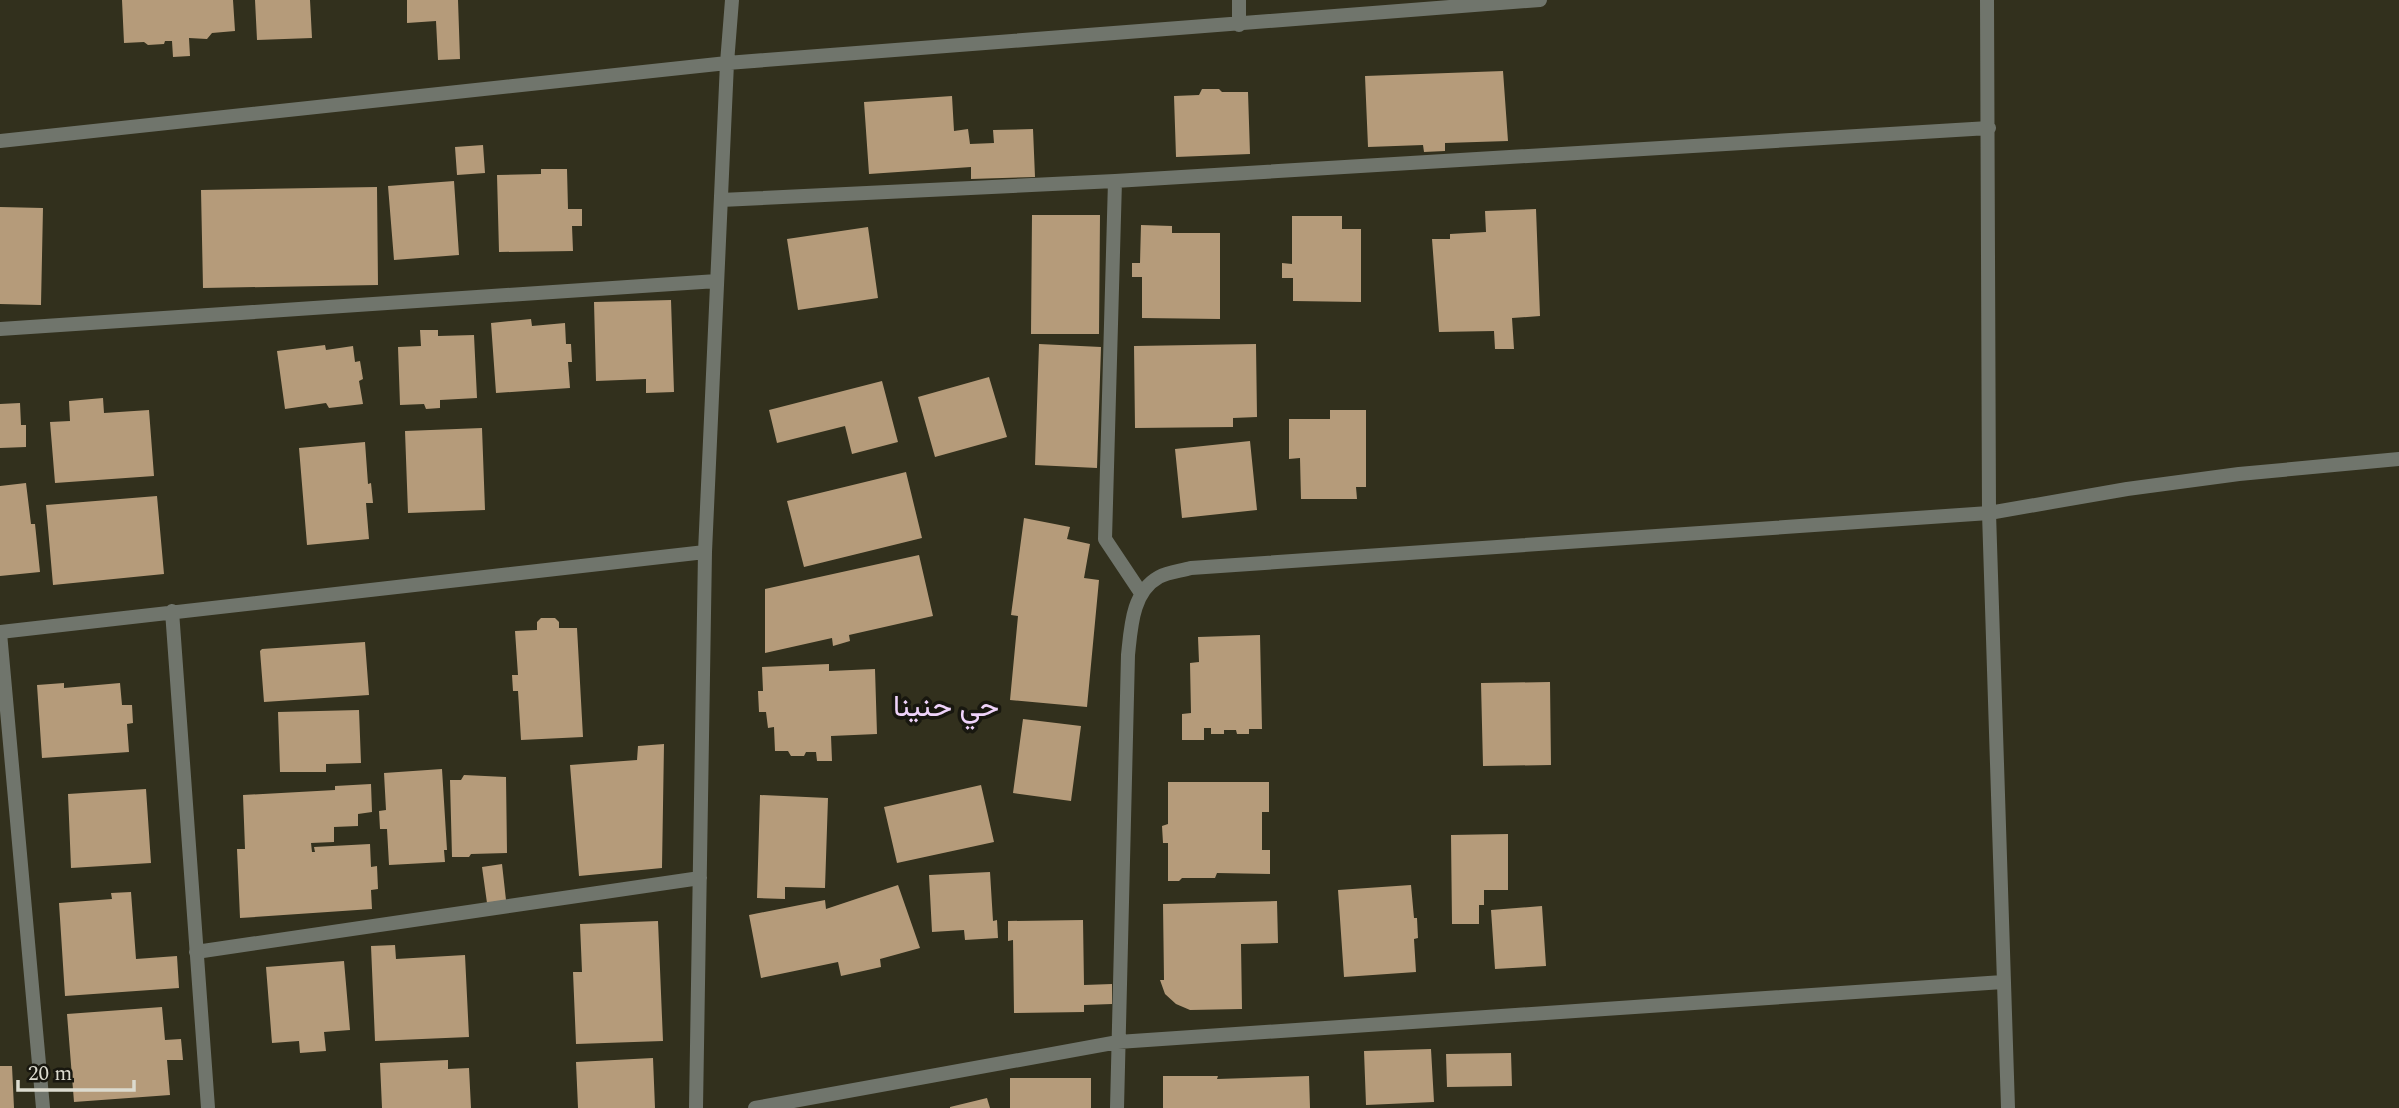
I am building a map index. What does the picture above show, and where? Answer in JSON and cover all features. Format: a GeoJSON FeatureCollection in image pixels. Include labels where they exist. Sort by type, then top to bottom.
{"type":"FeatureCollection","features":[{"type":"Feature","properties":{"kind":"street"},"geometry":{"type":"LineString","coordinates":[[696,1108],[705,552],[732,0]]}},
{"type":"Feature","properties":{"kind":"street"},"geometry":{"type":"LineString","coordinates":[[1239,0],[1239,25]]}},
{"type":"Feature","properties":{"kind":"street"},"geometry":{"type":"LineString","coordinates":[[0,141],[727,63],[1539,0]]}},
{"type":"Feature","properties":{"kind":"street"},"geometry":{"type":"LineString","coordinates":[[1987,0],[1989,513],[2008,1108]]}},
{"type":"Feature","properties":{"kind":"street"},"geometry":{"type":"LineString","coordinates":[[721,200],[1115,181],[1989,128]]}},
{"type":"Feature","properties":{"kind":"street"},"geometry":{"type":"LineString","coordinates":[[1115,181],[1105,539],[1141,593]]}},
{"type":"Feature","properties":{"kind":"street"},"geometry":{"type":"LineString","coordinates":[[0,329],[717,281]]}},
{"type":"Feature","properties":{"kind":"street"},"geometry":{"type":"LineString","coordinates":[[1117,1108],[1128,654],[1132,620],[1141,593],[1160,576],[1191,568],[1989,513],[2127,489],[2239,474],[2399,459]]}},
{"type":"Feature","properties":{"kind":"street"},"geometry":{"type":"LineString","coordinates":[[43,1108],[0,633],[172,611],[705,552]]}},
{"type":"Feature","properties":{"kind":"street"},"geometry":{"type":"LineString","coordinates":[[172,611],[208,1108]]}},
{"type":"Feature","properties":{"kind":"street"},"geometry":{"type":"LineString","coordinates":[[196,952],[700,878]]}},
{"type":"Feature","properties":{"kind":"street"},"geometry":{"type":"LineString","coordinates":[[755,1108],[1118,1042],[2003,982]]}},
{"type":"Feature","properties":{"kind":"building"},"geometry":{"type":"Polygon","coordinates":[[[122,0],[233,0],[235,31],[212,33],[207,39],[189,38],[190,56],[173,57],[172,41],[148,45],[144,42],[124,43],[122,0]]]}},
{"type":"Feature","properties":{"kind":"building"},"geometry":{"type":"Polygon","coordinates":[[[255,0],[310,0],[312,38],[257,40],[255,0]]]}},
{"type":"Feature","properties":{"kind":"building"},"geometry":{"type":"Polygon","coordinates":[[[407,0],[458,0],[460,59],[438,60],[436,21],[407,23],[407,0]]]}},
{"type":"Feature","properties":{"kind":"building"},"geometry":{"type":"Polygon","coordinates":[[[1503,71],[1508,141],[1445,143],[1445,151],[1424,152],[1423,145],[1368,147],[1365,76],[1503,71]]]}},
{"type":"Feature","properties":{"kind":"building"},"geometry":{"type":"Polygon","coordinates":[[[1202,89],[1248,92],[1250,154],[1176,157],[1174,96],[1199,95],[1202,89]]]}},
{"type":"Feature","properties":{"kind":"building"},"geometry":{"type":"Polygon","coordinates":[[[952,96],[954,131],[968,129],[970,144],[994,143],[993,130],[1033,129],[1035,177],[971,179],[971,167],[869,174],[864,102],[952,96]]]}},
{"type":"Feature","properties":{"kind":"building"},"geometry":{"type":"Polygon","coordinates":[[[483,145],[485,173],[457,175],[455,147],[483,145]]]}},
{"type":"Feature","properties":{"kind":"building"},"geometry":{"type":"Polygon","coordinates":[[[541,169],[567,169],[568,209],[582,209],[582,226],[572,226],[573,251],[499,252],[497,175],[541,174],[541,169]]]}},
{"type":"Feature","properties":{"kind":"building"},"geometry":{"type":"Polygon","coordinates":[[[454,181],[459,255],[394,260],[388,186],[454,181]]]}},
{"type":"Feature","properties":{"kind":"building"},"geometry":{"type":"Polygon","coordinates":[[[377,187],[378,285],[203,288],[201,190],[377,187]]]}},
{"type":"Feature","properties":{"kind":"building"},"geometry":{"type":"Polygon","coordinates":[[[0,207],[43,208],[41,305],[0,304],[0,207]]]}},
{"type":"Feature","properties":{"kind":"building"},"geometry":{"type":"Polygon","coordinates":[[[1536,209],[1540,316],[1512,318],[1514,349],[1495,349],[1494,331],[1439,332],[1432,239],[1450,239],[1450,234],[1486,232],[1485,211],[1536,209]]]}},
{"type":"Feature","properties":{"kind":"building"},"geometry":{"type":"Polygon","coordinates":[[[1032,215],[1100,215],[1099,334],[1031,334],[1032,215]]]}},
{"type":"Feature","properties":{"kind":"building"},"geometry":{"type":"Polygon","coordinates":[[[1292,216],[1342,216],[1342,229],[1361,229],[1361,302],[1293,301],[1293,278],[1282,278],[1282,263],[1292,264],[1292,216]]]}},
{"type":"Feature","properties":{"kind":"building"},"geometry":{"type":"Polygon","coordinates":[[[1141,225],[1172,226],[1172,233],[1220,233],[1220,319],[1142,318],[1142,277],[1132,277],[1132,263],[1140,263],[1141,225]]]}},
{"type":"Feature","properties":{"kind":"building"},"geometry":{"type":"Polygon","coordinates":[[[868,227],[878,298],[798,310],[787,239],[868,227]]]}},
{"type":"Feature","properties":{"kind":"building"},"geometry":{"type":"Polygon","coordinates":[[[671,300],[674,392],[646,393],[646,379],[596,381],[594,302],[671,300]]]}},
{"type":"Feature","properties":{"kind":"building"},"geometry":{"type":"Polygon","coordinates":[[[531,319],[532,326],[565,323],[566,344],[571,344],[572,362],[568,362],[570,388],[496,393],[491,323],[531,319]]]}},
{"type":"Feature","properties":{"kind":"building"},"geometry":{"type":"Polygon","coordinates":[[[420,330],[438,330],[438,336],[474,335],[477,398],[440,400],[440,408],[426,409],[424,404],[400,405],[398,347],[421,346],[420,330]]]}},
{"type":"Feature","properties":{"kind":"building"},"geometry":{"type":"Polygon","coordinates":[[[1039,344],[1101,347],[1097,468],[1035,465],[1039,344]]]}},
{"type":"Feature","properties":{"kind":"building"},"geometry":{"type":"Polygon","coordinates":[[[1256,344],[1257,417],[1233,418],[1233,427],[1135,428],[1134,346],[1256,344]]]}},
{"type":"Feature","properties":{"kind":"building"},"geometry":{"type":"Polygon","coordinates":[[[325,345],[326,350],[353,346],[355,362],[360,361],[363,379],[359,381],[363,404],[329,408],[326,403],[285,409],[277,351],[325,345]]]}},
{"type":"Feature","properties":{"kind":"building"},"geometry":{"type":"Polygon","coordinates":[[[989,377],[1007,437],[935,457],[918,397],[989,377]]]}},
{"type":"Feature","properties":{"kind":"building"},"geometry":{"type":"Polygon","coordinates":[[[882,381],[898,442],[852,454],[845,426],[777,443],[769,410],[882,381]]]}},
{"type":"Feature","properties":{"kind":"building"},"geometry":{"type":"Polygon","coordinates":[[[103,398],[104,413],[149,410],[154,476],[55,483],[50,422],[70,421],[69,401],[103,398]]]}},
{"type":"Feature","properties":{"kind":"building"},"geometry":{"type":"Polygon","coordinates":[[[20,403],[21,425],[26,425],[26,447],[0,448],[0,404],[20,403]]]}},
{"type":"Feature","properties":{"kind":"building"},"geometry":{"type":"Polygon","coordinates":[[[1330,410],[1366,410],[1366,487],[1356,487],[1357,499],[1301,499],[1300,458],[1289,459],[1289,419],[1330,419],[1330,410]]]}},
{"type":"Feature","properties":{"kind":"building"},"geometry":{"type":"Polygon","coordinates":[[[482,428],[485,510],[408,513],[405,431],[482,428]]]}},
{"type":"Feature","properties":{"kind":"building"},"geometry":{"type":"Polygon","coordinates":[[[1250,441],[1257,510],[1182,518],[1175,449],[1250,441]]]}},
{"type":"Feature","properties":{"kind":"building"},"geometry":{"type":"Polygon","coordinates":[[[365,442],[368,484],[371,483],[373,503],[366,503],[369,539],[307,545],[299,448],[365,442]]]}},
{"type":"Feature","properties":{"kind":"building"},"geometry":{"type":"Polygon","coordinates":[[[906,472],[922,538],[804,567],[787,501],[906,472]]]}},
{"type":"Feature","properties":{"kind":"building"},"geometry":{"type":"Polygon","coordinates":[[[26,483],[31,524],[35,524],[40,572],[0,576],[0,486],[26,483]]]}},
{"type":"Feature","properties":{"kind":"building"},"geometry":{"type":"Polygon","coordinates":[[[157,496],[164,574],[53,585],[46,505],[157,496]]]}},
{"type":"Feature","properties":{"kind":"building"},"geometry":{"type":"Polygon","coordinates":[[[1024,518],[1070,527],[1067,539],[1090,544],[1084,578],[1099,580],[1087,707],[1010,700],[1018,616],[1011,615],[1024,518]]]}},
{"type":"Feature","properties":{"kind":"building"},"geometry":{"type":"Polygon","coordinates":[[[919,555],[933,616],[849,635],[850,641],[833,646],[832,638],[765,653],[765,589],[919,555]]]}},
{"type":"Feature","properties":{"kind":"building"},"geometry":{"type":"Polygon","coordinates":[[[541,618],[555,618],[559,622],[559,628],[577,628],[583,737],[521,740],[518,691],[513,691],[512,675],[518,675],[515,631],[537,630],[537,622],[541,618]]]}},
{"type":"Feature","properties":{"kind":"building"},"geometry":{"type":"Polygon","coordinates":[[[1260,635],[1262,729],[1249,729],[1249,734],[1224,730],[1224,734],[1211,734],[1211,728],[1204,728],[1204,740],[1182,740],[1182,714],[1191,713],[1190,663],[1199,662],[1198,637],[1260,635]]]}},
{"type":"Feature","properties":{"kind":"building"},"geometry":{"type":"Polygon","coordinates":[[[365,642],[369,695],[264,702],[262,649],[365,642]]]}},
{"type":"Feature","properties":{"kind":"building"},"geometry":{"type":"Polygon","coordinates":[[[829,664],[829,671],[875,669],[877,734],[831,736],[832,761],[817,761],[816,752],[791,756],[788,751],[775,751],[774,727],[768,728],[766,712],[759,712],[758,691],[763,691],[762,667],[829,664]]]}},
{"type":"Feature","properties":{"kind":"building"},"geometry":{"type":"Polygon","coordinates":[[[1550,682],[1551,765],[1483,766],[1481,683],[1550,682]]]}},
{"type":"Feature","properties":{"kind":"building"},"geometry":{"type":"Polygon","coordinates":[[[64,683],[64,688],[120,683],[122,705],[132,705],[133,723],[127,724],[129,752],[42,758],[37,685],[64,683]]]}},
{"type":"Feature","properties":{"kind":"building"},"geometry":{"type":"Polygon","coordinates":[[[359,710],[361,763],[326,764],[326,772],[280,772],[278,712],[359,710]]]}},
{"type":"Feature","properties":{"kind":"building"},"geometry":{"type":"Polygon","coordinates":[[[1023,719],[1081,726],[1071,801],[1013,793],[1023,719]]]}},
{"type":"Feature","properties":{"kind":"building"},"geometry":{"type":"Polygon","coordinates":[[[664,744],[662,868],[579,876],[570,765],[637,760],[638,746],[664,744]]]}},
{"type":"Feature","properties":{"kind":"building"},"geometry":{"type":"Polygon","coordinates":[[[442,769],[447,850],[444,850],[445,862],[389,865],[387,829],[380,829],[379,811],[386,810],[384,773],[442,769]]]}},
{"type":"Feature","properties":{"kind":"building"},"geometry":{"type":"Polygon","coordinates":[[[464,775],[506,777],[507,853],[452,857],[450,780],[461,780],[464,775]]]}},
{"type":"Feature","properties":{"kind":"building"},"geometry":{"type":"Polygon","coordinates":[[[1168,782],[1269,782],[1269,812],[1262,812],[1262,850],[1270,850],[1270,874],[1217,873],[1215,878],[1182,878],[1179,881],[1168,881],[1168,843],[1163,843],[1162,826],[1168,824],[1168,782]]]}},
{"type":"Feature","properties":{"kind":"building"},"geometry":{"type":"Polygon","coordinates":[[[371,784],[372,812],[358,814],[358,826],[334,827],[334,842],[311,843],[312,852],[315,852],[314,847],[370,844],[371,867],[377,866],[378,889],[371,890],[372,909],[240,918],[237,849],[245,849],[243,795],[335,790],[335,786],[371,784]]]}},
{"type":"Feature","properties":{"kind":"building"},"geometry":{"type":"Polygon","coordinates":[[[981,785],[994,842],[897,863],[884,807],[981,785]]]}},
{"type":"Feature","properties":{"kind":"building"},"geometry":{"type":"Polygon","coordinates":[[[146,789],[151,863],[71,868],[68,794],[146,789]]]}},
{"type":"Feature","properties":{"kind":"building"},"geometry":{"type":"Polygon","coordinates":[[[760,795],[828,798],[825,888],[785,887],[785,899],[757,898],[760,795]]]}},
{"type":"Feature","properties":{"kind":"building"},"geometry":{"type":"Polygon","coordinates":[[[1508,834],[1508,890],[1484,890],[1484,905],[1479,905],[1479,924],[1452,924],[1451,835],[1508,834]]]}},
{"type":"Feature","properties":{"kind":"building"},"geometry":{"type":"Polygon","coordinates":[[[502,864],[506,900],[487,903],[482,867],[502,864]]]}},
{"type":"Feature","properties":{"kind":"building"},"geometry":{"type":"Polygon","coordinates":[[[990,872],[993,921],[997,920],[998,938],[965,940],[964,930],[932,932],[929,875],[990,872]]]}},
{"type":"Feature","properties":{"kind":"building"},"geometry":{"type":"Polygon","coordinates":[[[898,885],[920,948],[880,959],[881,967],[841,976],[838,962],[761,978],[749,915],[825,900],[826,909],[898,885]]]}},
{"type":"Feature","properties":{"kind":"building"},"geometry":{"type":"Polygon","coordinates":[[[1411,885],[1414,918],[1417,918],[1418,938],[1414,939],[1416,972],[1344,977],[1338,890],[1411,885]]]}},
{"type":"Feature","properties":{"kind":"building"},"geometry":{"type":"Polygon","coordinates":[[[131,892],[136,959],[177,956],[179,988],[65,996],[59,903],[112,899],[111,893],[131,892]]]}},
{"type":"Feature","properties":{"kind":"building"},"geometry":{"type":"Polygon","coordinates":[[[1277,901],[1278,943],[1241,944],[1242,1009],[1190,1010],[1176,1004],[1165,994],[1160,980],[1164,980],[1163,904],[1277,901]]]}},
{"type":"Feature","properties":{"kind":"building"},"geometry":{"type":"Polygon","coordinates":[[[1542,906],[1546,966],[1495,969],[1491,910],[1542,906]]]}},
{"type":"Feature","properties":{"kind":"building"},"geometry":{"type":"Polygon","coordinates":[[[1083,920],[1084,985],[1112,984],[1112,1004],[1084,1005],[1084,1012],[1014,1013],[1013,940],[1008,941],[1008,921],[1083,920]]]}},
{"type":"Feature","properties":{"kind":"building"},"geometry":{"type":"Polygon","coordinates":[[[658,921],[663,1041],[576,1044],[573,972],[582,972],[580,924],[658,921]]]}},
{"type":"Feature","properties":{"kind":"building"},"geometry":{"type":"Polygon","coordinates":[[[395,945],[396,959],[465,955],[469,1037],[375,1041],[371,946],[395,945]]]}},
{"type":"Feature","properties":{"kind":"building"},"geometry":{"type":"Polygon","coordinates":[[[344,961],[350,1030],[324,1032],[326,1051],[300,1053],[299,1041],[272,1043],[266,967],[344,961]]]}},
{"type":"Feature","properties":{"kind":"building"},"geometry":{"type":"Polygon","coordinates":[[[162,1007],[165,1040],[181,1039],[183,1060],[167,1060],[170,1095],[74,1102],[67,1014],[162,1007]]]}},
{"type":"Feature","properties":{"kind":"building"},"geometry":{"type":"Polygon","coordinates":[[[1431,1049],[1434,1102],[1366,1105],[1364,1051],[1431,1049]]]}},
{"type":"Feature","properties":{"kind":"building"},"geometry":{"type":"Polygon","coordinates":[[[1511,1053],[1512,1086],[1447,1087],[1446,1054],[1511,1053]]]}},
{"type":"Feature","properties":{"kind":"building"},"geometry":{"type":"Polygon","coordinates":[[[653,1058],[655,1108],[578,1108],[576,1062],[653,1058]]]}},
{"type":"Feature","properties":{"kind":"building"},"geometry":{"type":"Polygon","coordinates":[[[448,1060],[448,1069],[469,1068],[471,1108],[382,1108],[380,1063],[448,1060]]]}},
{"type":"Feature","properties":{"kind":"building"},"geometry":{"type":"Polygon","coordinates":[[[0,1066],[12,1066],[14,1108],[0,1108],[0,1066]]]}},
{"type":"Feature","properties":{"kind":"building"},"geometry":{"type":"Polygon","coordinates":[[[1163,1076],[1218,1076],[1217,1079],[1309,1076],[1310,1108],[1163,1108],[1163,1076]]]}},
{"type":"Feature","properties":{"kind":"building"},"geometry":{"type":"Polygon","coordinates":[[[1010,1078],[1091,1078],[1091,1108],[1010,1108],[1010,1078]]]}},
{"type":"Feature","properties":{"kind":"building"},"geometry":{"type":"Polygon","coordinates":[[[987,1098],[990,1108],[950,1108],[950,1107],[987,1098]]]}},
{"type":"Feature","properties":{"kind":"district","name":"حي حنينا"},"geometry":{"type":"Point","coordinates":[946,706]}}]}
